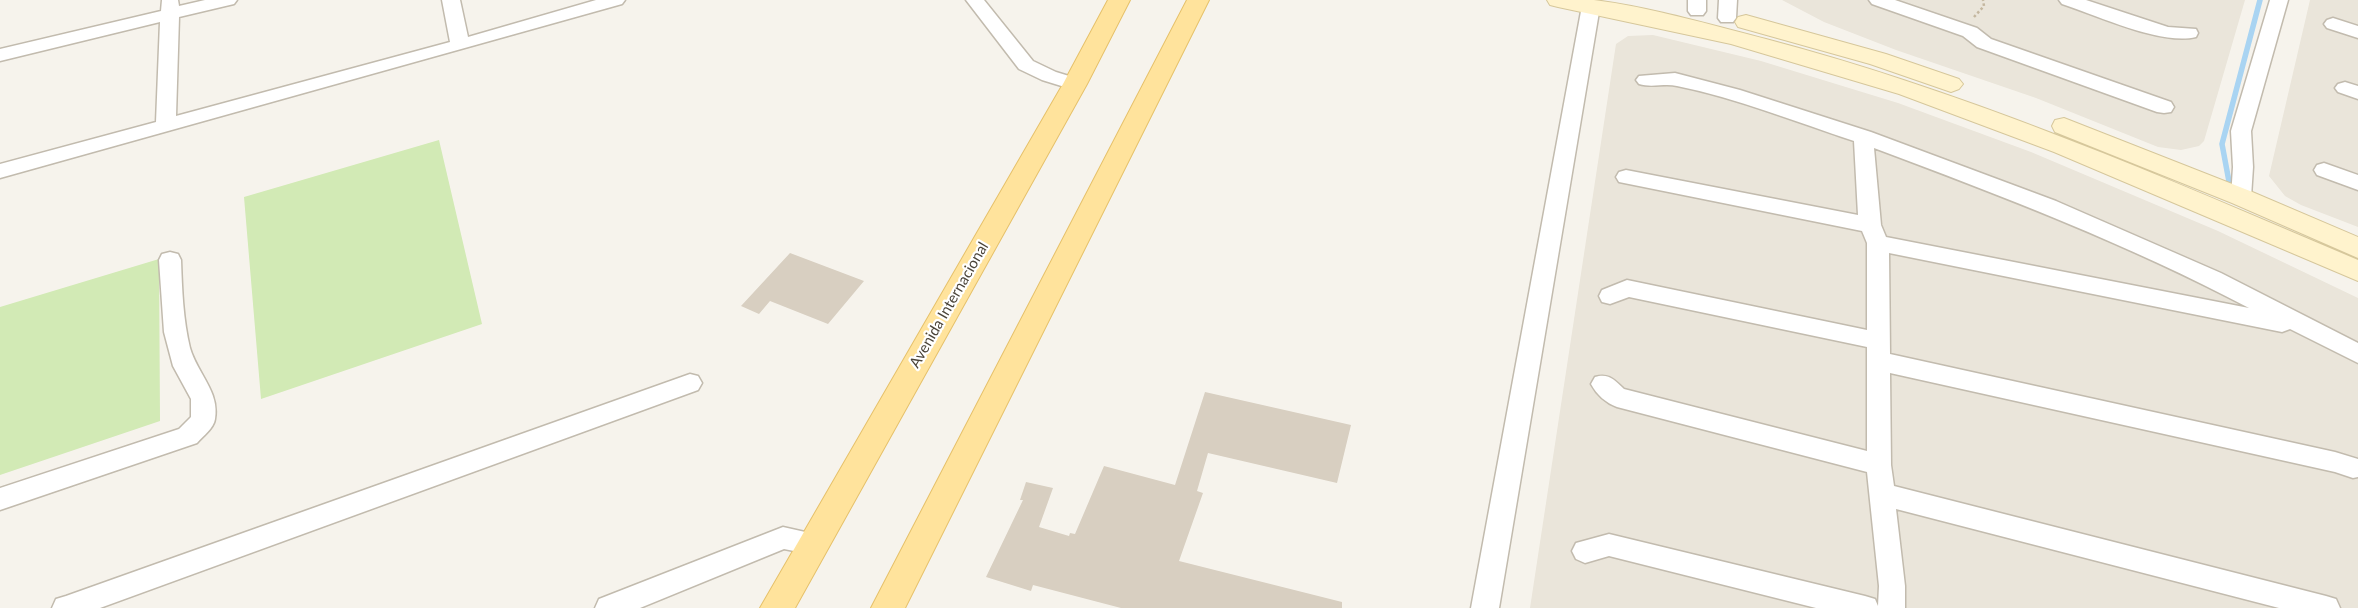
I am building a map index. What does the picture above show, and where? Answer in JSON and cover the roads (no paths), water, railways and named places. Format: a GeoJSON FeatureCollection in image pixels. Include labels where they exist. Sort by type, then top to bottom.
{"type":"FeatureCollection","features":[{"type":"Feature","properties":{"kind":"main road","name":"Avenida Internacional"},"geometry":{"type":"LineString","coordinates":[[777,608],[1075,84],[1119,0]]}},
{"type":"Feature","properties":{"kind":"main road"},"geometry":{"type":"LineString","coordinates":[[888,608],[1198,0]]}},
{"type":"Feature","properties":{"kind":"street"},"geometry":{"type":"LineString","coordinates":[[0,54],[170,7],[228,0]]}},
{"type":"Feature","properties":{"kind":"street"},"geometry":{"type":"LineString","coordinates":[[451,0],[460,45]]}},
{"type":"Feature","properties":{"kind":"street"},"geometry":{"type":"LineString","coordinates":[[0,171],[460,45],[616,0]]}},
{"type":"Feature","properties":{"kind":"street"},"geometry":{"type":"LineString","coordinates":[[975,0],[1026,65],[1049,76],[1075,84]]}},
{"type":"Feature","properties":{"kind":"street"},"geometry":{"type":"LineString","coordinates":[[1558,0],[1670,22],[1771,48],[1882,81],[2020,128],[2355,258]]}},
{"type":"Feature","properties":{"kind":"street"},"geometry":{"type":"LineString","coordinates":[[1648,0],[1727,9],[2015,107],[2241,197],[2355,258]]}},
{"type":"Feature","properties":{"kind":"street"},"geometry":{"type":"LineString","coordinates":[[1878,0],[1970,32],[1984,43],[1992,46],[2164,107]]}},
{"type":"Feature","properties":{"kind":"street"},"geometry":{"type":"LineString","coordinates":[[2068,0],[2167,32],[2190,34]]}},
{"type":"Feature","properties":{"kind":"street"},"geometry":{"type":"LineString","coordinates":[[2241,197],[2242,131],[2279,0]]}},
{"type":"Feature","properties":{"kind":"street"},"geometry":{"type":"LineString","coordinates":[[1484,608],[1591,6]]}},
{"type":"Feature","properties":{"kind":"street"},"geometry":{"type":"LineString","coordinates":[[166,126],[170,7]]}},
{"type":"Feature","properties":{"kind":"street"},"geometry":{"type":"LineString","coordinates":[[2333,24],[2358,32]]}},
{"type":"Feature","properties":{"kind":"street"},"geometry":{"type":"LineString","coordinates":[[1771,48],[1793,48],[1818,56],[1827,52],[1824,43]]}},
{"type":"Feature","properties":{"kind":"street"},"geometry":{"type":"LineString","coordinates":[[1646,80],[1675,79],[1732,94],[1864,137],[2048,206],[2213,279],[2358,354]]}},
{"type":"Feature","properties":{"kind":"street"},"geometry":{"type":"LineString","coordinates":[[1864,137],[1864,165],[1874,234],[1879,351],[1879,465],[1892,586],[1891,608]]}},
{"type":"Feature","properties":{"kind":"street"},"geometry":{"type":"LineString","coordinates":[[2324,170],[2358,183]]}},
{"type":"Feature","properties":{"kind":"street"},"geometry":{"type":"LineString","coordinates":[[1626,177],[1874,234],[2307,328]]}},
{"type":"Feature","properties":{"kind":"street"},"geometry":{"type":"LineString","coordinates":[[0,499],[188,436],[203,420],[204,397],[192,383],[182,362],[173,327],[170,260]]}},
{"type":"Feature","properties":{"kind":"street"},"geometry":{"type":"LineString","coordinates":[[1610,296],[1627,288],[2356,468]]}},
{"type":"Feature","properties":{"kind":"street"},"geometry":{"type":"LineString","coordinates":[[66,608],[690,383]]}},
{"type":"Feature","properties":{"kind":"street"},"geometry":{"type":"LineString","coordinates":[[1603,384],[1617,397],[1879,465]]}},
{"type":"Feature","properties":{"kind":"street"},"geometry":{"type":"LineString","coordinates":[[1882,494],[2326,608]]}},
{"type":"Feature","properties":{"kind":"street"},"geometry":{"type":"LineString","coordinates":[[609,608],[783,538],[814,544]]}},
{"type":"Feature","properties":{"kind":"street"},"geometry":{"type":"LineString","coordinates":[[1584,552],[1608,545],[1865,608]]}},
{"type":"Feature","properties":{"kind":"waterway"},"geometry":{"type":"LineString","coordinates":[[2230,187],[2222,144],[2260,0]]}}]}
